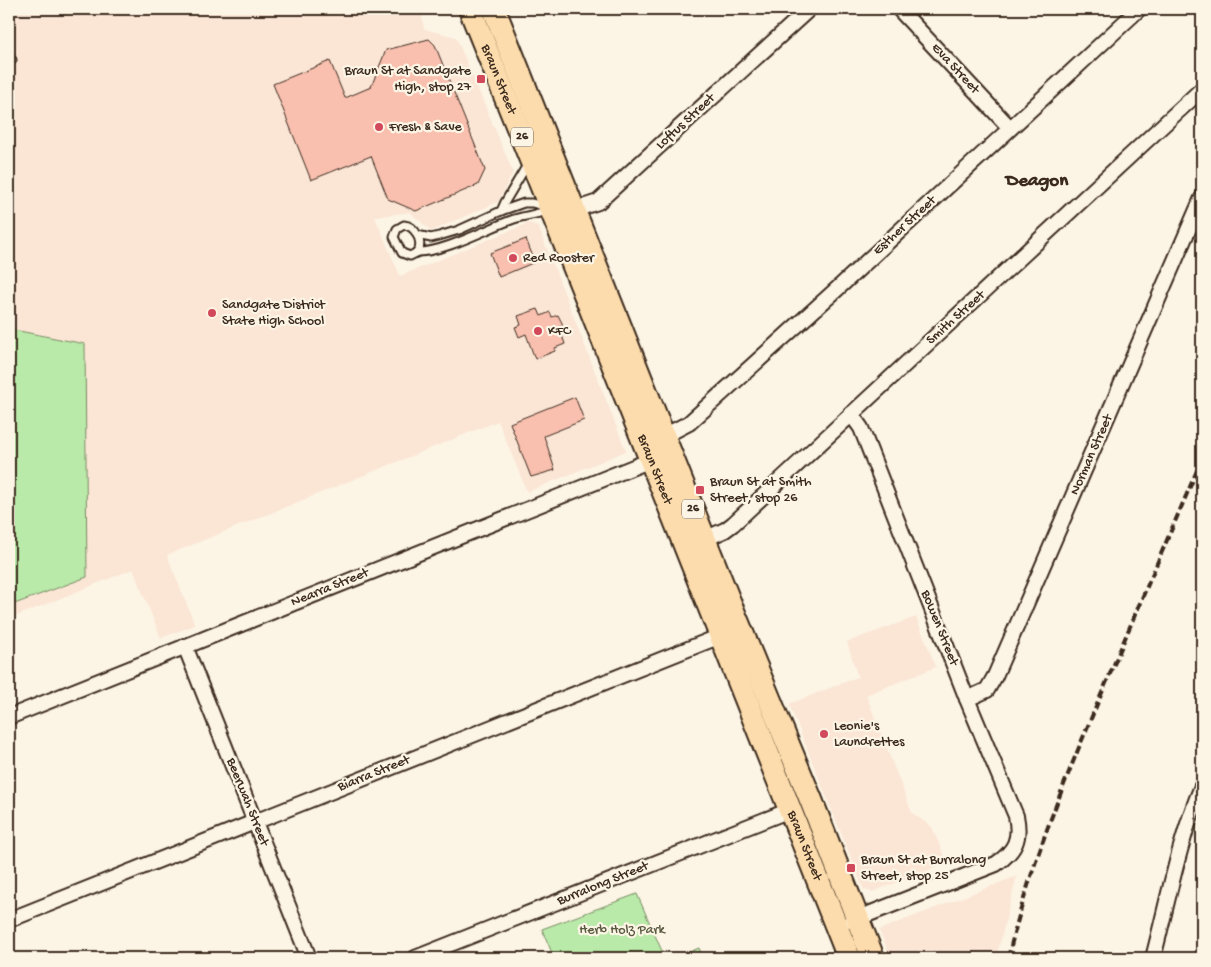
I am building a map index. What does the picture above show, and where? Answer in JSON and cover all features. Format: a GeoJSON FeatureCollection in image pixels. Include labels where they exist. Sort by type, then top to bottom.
{"type":"FeatureCollection","features":[{"type":"Feature","properties":{"kind":"highway","name":"Braun Street"},"geometry":{"type":"LineString","coordinates":[[470,9],[651,460],[730,632],[811,800],[873,958]]}},
{"type":"Feature","properties":{"kind":"highway","name":"Braun Street"},"geometry":{"type":"LineString","coordinates":[[494,9],[705,539],[730,632],[790,810],[849,958]]}},
{"type":"Feature","properties":{"kind":"street","name":"Loftus Street"},"geometry":{"type":"LineString","coordinates":[[551,208],[574,210],[598,202],[809,9]]}},
{"type":"Feature","properties":{"kind":"street","name":"Eva Street"},"geometry":{"type":"LineString","coordinates":[[899,9],[1010,128]]}},
{"type":"Feature","properties":{"kind":"street","name":"Esther Street"},"geometry":{"type":"LineString","coordinates":[[664,436],[689,423],[1139,9]]}},
{"type":"Feature","properties":{"kind":"street","name":"Smith Street"},"geometry":{"type":"LineString","coordinates":[[705,539],[733,524],[1202,89]]}},
{"type":"Feature","properties":{"kind":"street","name":"Norman Street"},"geometry":{"type":"LineString","coordinates":[[967,699],[987,690],[995,676],[1202,198]]}},
{"type":"Feature","properties":{"kind":"street","name":"Bowen Street"},"geometry":{"type":"LineString","coordinates":[[851,414],[861,428],[967,699],[1016,816],[1018,826],[1015,843],[1009,854],[996,864],[857,919]]}},
{"type":"Feature","properties":{"kind":"street","name":"Nearra Street"},"geometry":{"type":"LineString","coordinates":[[9,716],[651,460]]}},
{"type":"Feature","properties":{"kind":"street","name":"Biarra Street"},"geometry":{"type":"LineString","coordinates":[[9,920],[730,632]]}},
{"type":"Feature","properties":{"kind":"street","name":"Beerwah Street"},"geometry":{"type":"LineString","coordinates":[[185,646],[309,958]]}},
{"type":"Feature","properties":{"kind":"street"},"geometry":{"type":"LineString","coordinates":[[1153,958],[1192,808],[1202,786]]}},
{"type":"Feature","properties":{"kind":"street","name":"Burralong Street"},"geometry":{"type":"LineString","coordinates":[[415,958],[790,810]]}},
{"type":"Feature","properties":{"kind":"street"},"geometry":{"type":"LineString","coordinates":[[837,927],[857,919]]}},
{"type":"Feature","properties":{"kind":"lane"},"geometry":{"type":"LineString","coordinates":[[501,210],[504,202],[526,170],[530,155]]}},
{"type":"Feature","properties":{"kind":"lane"},"geometry":{"type":"LineString","coordinates":[[417,235],[431,238],[439,236],[459,230],[501,210],[524,203],[551,208]]}},
{"type":"Feature","properties":{"kind":"lane"},"geometry":{"type":"LineString","coordinates":[[418,252],[420,244],[412,227],[404,225],[397,229],[394,237],[402,254],[410,256],[418,252],[435,250],[515,219],[536,215],[551,208]]}},
{"type":"Feature","properties":{"kind":"shaded area","name":"Sandgate District State High School"},"geometry":{"type":"Polygon","coordinates":[[[9,9],[421,9],[424,29],[456,37],[513,172],[498,202],[431,231],[410,212],[375,217],[400,276],[529,223],[538,226],[626,451],[527,492],[498,421],[167,555],[195,625],[161,638],[133,569],[9,619],[9,9]]]}},
{"type":"Feature","properties":{"kind":"shaded area"},"geometry":{"type":"Polygon","coordinates":[[[916,617],[936,667],[866,695],[912,813],[932,827],[947,863],[872,892],[864,890],[789,704],[858,677],[847,642],[916,617]]]}},
{"type":"Feature","properties":{"kind":"shaded area"},"geometry":{"type":"Polygon","coordinates":[[[1017,876],[996,958],[891,958],[879,930],[1017,876]]]}},
{"type":"Feature","properties":{"kind":"green space"},"geometry":{"type":"Polygon","coordinates":[[[9,329],[85,344],[87,577],[9,606],[9,329]]]}},
{"type":"Feature","properties":{"kind":"green space","name":"Herb Holz Park"},"geometry":{"type":"Polygon","coordinates":[[[637,894],[665,958],[554,958],[542,929],[637,894]]]}},
{"type":"Feature","properties":{"kind":"green space","name":"Herb Holz Park"},"geometry":{"type":"Polygon","coordinates":[[[699,948],[703,958],[675,958],[699,948]]]}},
{"type":"Feature","properties":{"kind":"building"},"geometry":{"type":"Polygon","coordinates":[[[429,39],[435,45],[485,170],[478,185],[416,211],[388,199],[371,156],[311,180],[273,84],[330,61],[345,98],[371,87],[386,50],[429,39]]]}},
{"type":"Feature","properties":{"kind":"building","name":"Red Rooster"},"geometry":{"type":"Polygon","coordinates":[[[526,239],[535,262],[499,277],[490,253],[526,239]]]}},
{"type":"Feature","properties":{"kind":"building","name":"KFC"},"geometry":{"type":"Polygon","coordinates":[[[538,309],[541,316],[550,312],[552,317],[558,315],[563,325],[559,327],[565,344],[555,348],[555,351],[535,359],[526,334],[519,337],[515,327],[521,325],[518,316],[538,309]]]}},
{"type":"Feature","properties":{"kind":"building"},"geometry":{"type":"Polygon","coordinates":[[[575,397],[584,420],[544,436],[555,470],[531,477],[510,423],[575,397]]]}},
{"type":"Feature","properties":{"kind":"building"},"geometry":{"type":"Polygon","coordinates":[[[950,953],[952,958],[936,958],[950,953]]]}},
{"type":"Feature","properties":{"kind":"railway"},"geometry":{"type":"LineString","coordinates":[[1008,958],[1039,852],[1065,783],[1092,715],[1202,459]]}},
{"type":"Feature","properties":{"kind":"place","name":"Braun St at Sandgate High, stop 27"},"geometry":{"type":"Point","coordinates":[481,79]}},
{"type":"Feature","properties":{"kind":"place","name":"Fresh & Save"},"geometry":{"type":"Point","coordinates":[379,127]}},
{"type":"Feature","properties":{"kind":"place","name":"Red Rooster"},"geometry":{"type":"Point","coordinates":[513,258]}},
{"type":"Feature","properties":{"kind":"place","name":"Sandgate District State High School"},"geometry":{"type":"Point","coordinates":[212,313]}},
{"type":"Feature","properties":{"kind":"place","name":"KFC"},"geometry":{"type":"Point","coordinates":[538,331]}},
{"type":"Feature","properties":{"kind":"place","name":"Braun St at Smith Street, stop 26"},"geometry":{"type":"Point","coordinates":[700,490]}},
{"type":"Feature","properties":{"kind":"place","name":"Leonie's Laundrettes"},"geometry":{"type":"Point","coordinates":[824,734]}},
{"type":"Feature","properties":{"kind":"place","name":"Braun St at Burralong Street, stop 25"},"geometry":{"type":"Point","coordinates":[851,868]}},
{"type":"Feature","properties":{"kind":"district","name":"Deagon"},"geometry":{"type":"Point","coordinates":[1037,181]}}]}
